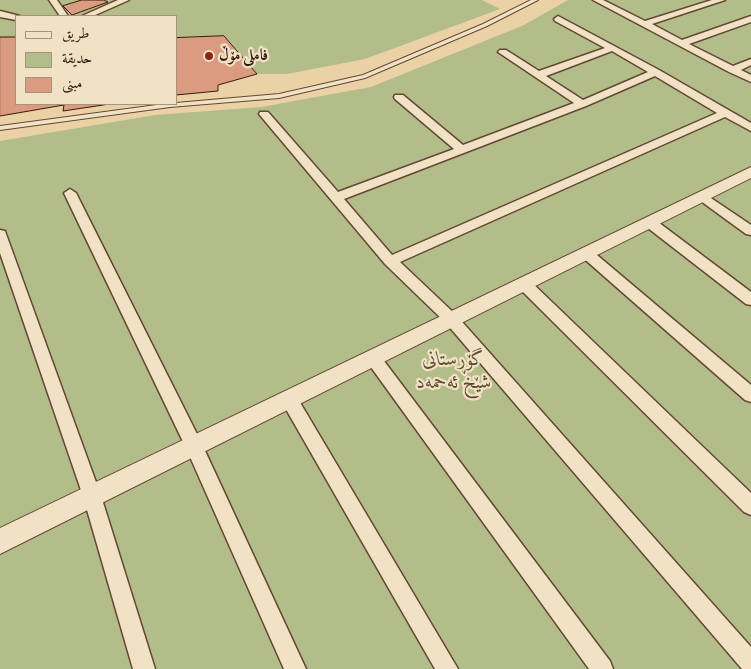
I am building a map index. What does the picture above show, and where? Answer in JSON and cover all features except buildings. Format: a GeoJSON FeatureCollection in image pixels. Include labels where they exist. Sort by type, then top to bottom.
{"type":"FeatureCollection","features":[{"type":"Feature","properties":{"kind":"street"},"geometry":{"type":"LineString","coordinates":[[53,0],[63,15]]}},
{"type":"Feature","properties":{"kind":"street"},"geometry":{"type":"LineString","coordinates":[[88,15],[125,0]]}},
{"type":"Feature","properties":{"kind":"street"},"geometry":{"type":"LineString","coordinates":[[597,0],[751,79]]}},
{"type":"Feature","properties":{"kind":"street"},"geometry":{"type":"LineString","coordinates":[[644,24],[721,0]]}},
{"type":"Feature","properties":{"kind":"street"},"geometry":{"type":"LineString","coordinates":[[0,14],[15,17]]}},
{"type":"Feature","properties":{"kind":"street"},"geometry":{"type":"LineString","coordinates":[[558,19],[656,72],[751,128]]}},
{"type":"Feature","properties":{"kind":"street"},"geometry":{"type":"LineString","coordinates":[[682,43],[751,19]]}},
{"type":"Feature","properties":{"kind":"street"},"geometry":{"type":"LineString","coordinates":[[538,75],[613,48]]}},
{"type":"Feature","properties":{"kind":"street"},"geometry":{"type":"LineString","coordinates":[[503,52],[582,104]]}},
{"type":"Feature","properties":{"kind":"street"},"geometry":{"type":"LineString","coordinates":[[732,70],[751,62]]}},
{"type":"Feature","properties":{"kind":"street"},"geometry":{"type":"LineString","coordinates":[[336,198],[582,104],[656,72]]}},
{"type":"Feature","properties":{"kind":"street"},"geometry":{"type":"LineString","coordinates":[[399,97],[462,150]]}},
{"type":"Feature","properties":{"kind":"street"},"geometry":{"type":"LineString","coordinates":[[390,261],[726,113]]}},
{"type":"Feature","properties":{"kind":"street"},"geometry":{"type":"LineString","coordinates":[[264,114],[390,261],[451,320],[751,663]]}},
{"type":"Feature","properties":{"kind":"street"},"geometry":{"type":"LineString","coordinates":[[0,542],[751,173]]}},
{"type":"Feature","properties":{"kind":"street"},"geometry":{"type":"LineString","coordinates":[[70,193],[194,446],[295,669]]}},
{"type":"Feature","properties":{"kind":"street"},"geometry":{"type":"LineString","coordinates":[[702,196],[751,230]]}},
{"type":"Feature","properties":{"kind":"street"},"geometry":{"type":"LineString","coordinates":[[649,222],[751,300]]}},
{"type":"Feature","properties":{"kind":"street"},"geometry":{"type":"LineString","coordinates":[[0,234],[92,496],[144,669]]}},
{"type":"Feature","properties":{"kind":"street"},"geometry":{"type":"LineString","coordinates":[[586,253],[751,395]]}},
{"type":"Feature","properties":{"kind":"street"},"geometry":{"type":"LineString","coordinates":[[524,284],[751,506]]}},
{"type":"Feature","properties":{"kind":"street"},"geometry":{"type":"LineString","coordinates":[[373,358],[602,669]]}},
{"type":"Feature","properties":{"kind":"street"},"geometry":{"type":"LineString","coordinates":[[289,399],[447,669]]}},
{"type":"Feature","properties":{"kind":"lane"},"geometry":{"type":"LineString","coordinates":[[178,105],[279,96],[365,76],[485,25],[535,0]]}},
{"type":"Feature","properties":{"kind":"lane"},"geometry":{"type":"LineString","coordinates":[[0,128],[173,105]]}},
{"type":"Feature","properties":{"kind":"green space"},"geometry":{"type":"Polygon","coordinates":[[[0,0],[482,0],[500,9],[365,59],[287,74],[257,74],[224,36],[178,38],[178,15],[15,15],[15,37],[0,37],[0,0]]]}},
{"type":"Feature","properties":{"kind":"green space","name":"گۆڕستانی شێخ ئەحمەد"},"geometry":{"type":"Polygon","coordinates":[[[568,0],[751,0],[751,669],[0,669],[0,141],[155,115],[261,107],[371,87],[524,25],[568,0]]]}},
{"type":"Feature","properties":{"kind":"place","name":"فاملی مۆڵ"},"geometry":{"type":"Point","coordinates":[209,56]}}]}
